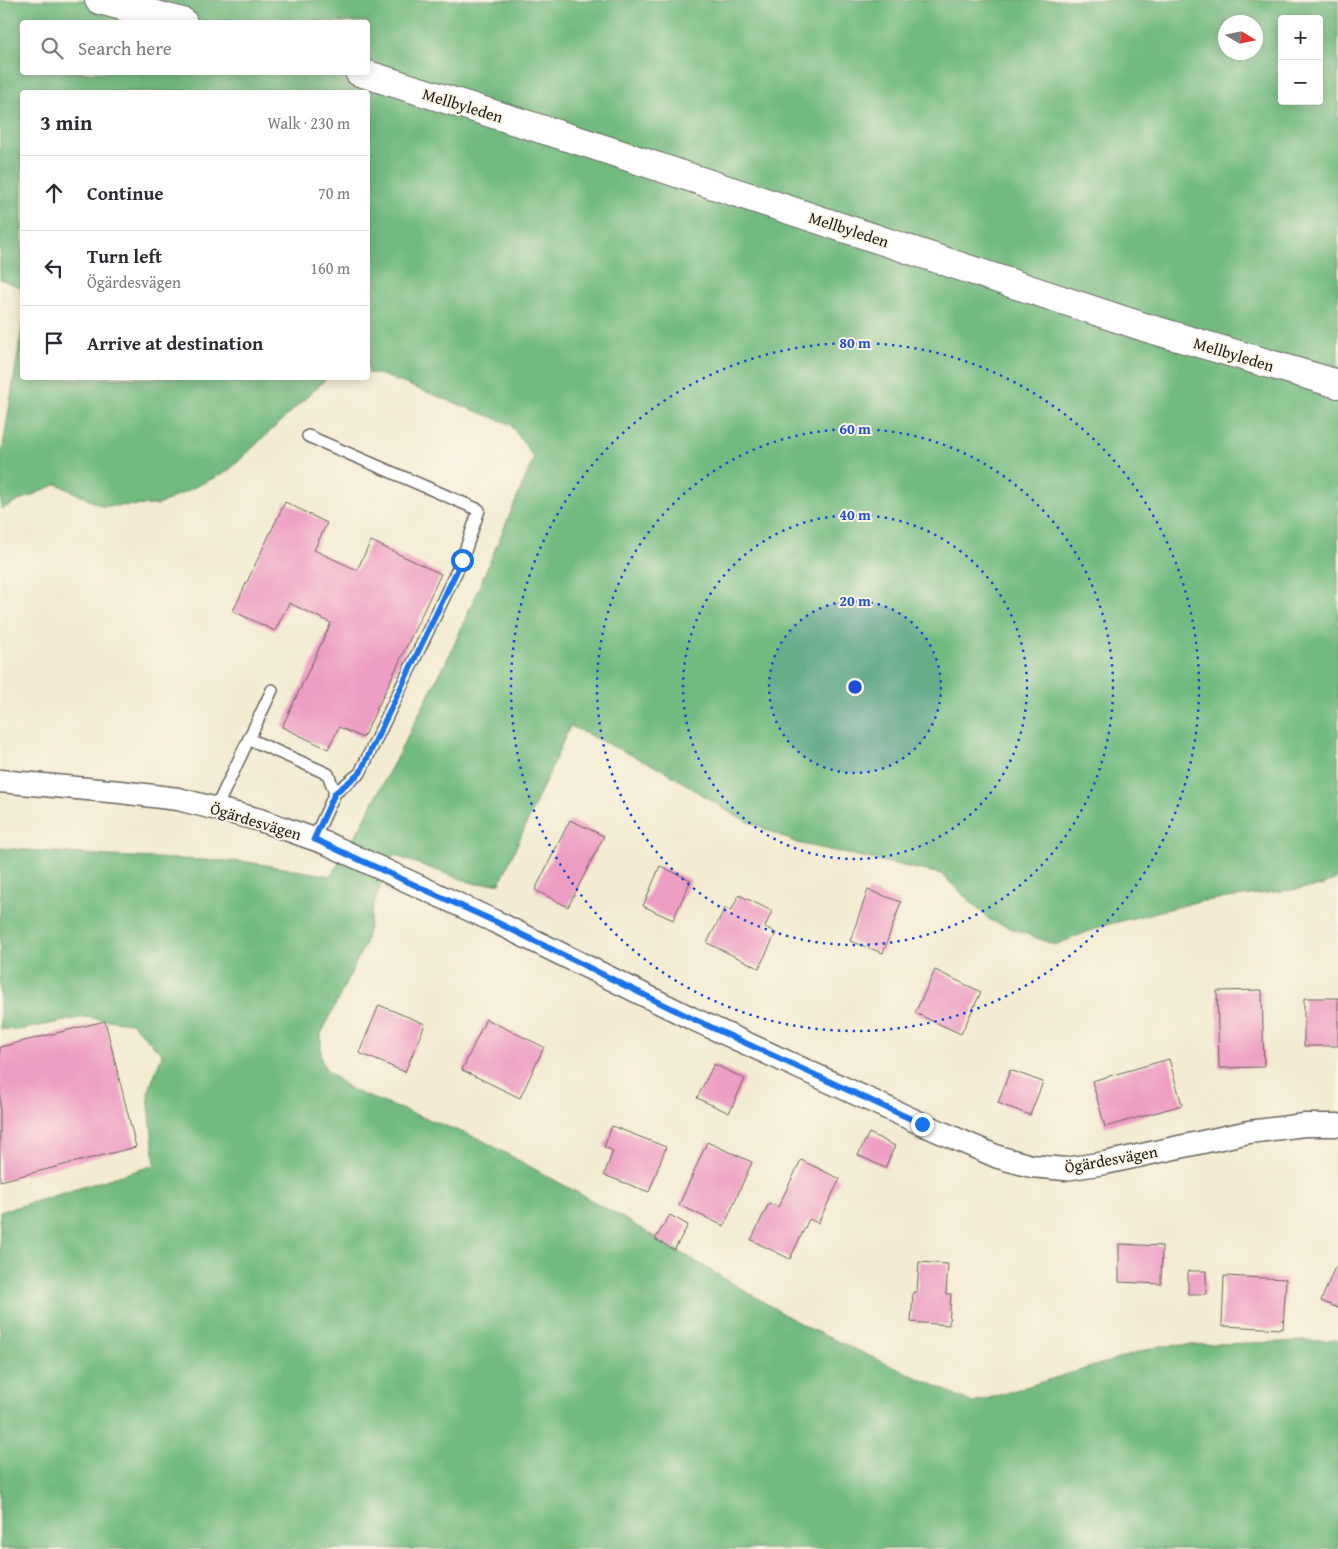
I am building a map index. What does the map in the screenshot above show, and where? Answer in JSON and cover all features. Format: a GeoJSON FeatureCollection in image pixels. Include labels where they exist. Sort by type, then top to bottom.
{"type":"FeatureCollection","features":[{"type":"Feature","properties":{"kind":"main road"},"geometry":{"type":"LineString","coordinates":[[99,0],[175,20]]}},
{"type":"Feature","properties":{"kind":"main road","name":"Mellbyleden"},"geometry":{"type":"LineString","coordinates":[[370,75],[586,143],[1144,327],[1338,384]]}},
{"type":"Feature","properties":{"kind":"street","name":"Ögärdesvägen"},"geometry":{"type":"LineString","coordinates":[[0,781],[178,799],[260,820],[314,839],[487,918],[699,1021],[922,1124],[998,1157],[1031,1166],[1065,1169],[1105,1163],[1249,1132],[1304,1125],[1338,1125]]}},
{"type":"Feature","properties":{"kind":"lane"},"geometry":{"type":"LineString","coordinates":[[308,436],[480,510],[462,560],[360,773],[335,793],[314,839]]}},
{"type":"Feature","properties":{"kind":"lane"},"geometry":{"type":"LineString","coordinates":[[216,808],[272,690]]}},
{"type":"Feature","properties":{"kind":"lane"},"geometry":{"type":"LineString","coordinates":[[249,739],[328,774],[335,793]]}},
{"type":"Feature","properties":{"kind":"green space"},"geometry":{"type":"Polygon","coordinates":[[[0,0],[1338,0],[1338,878],[1322,886],[1196,902],[1102,926],[1055,945],[990,920],[941,874],[797,843],[736,816],[663,770],[570,726],[500,883],[476,884],[393,855],[374,903],[365,944],[321,1034],[321,1060],[327,1071],[353,1091],[480,1139],[618,1215],[804,1326],[973,1403],[1160,1346],[1338,1340],[1338,1549],[0,1549],[0,1212],[155,1165],[148,1093],[162,1054],[131,1023],[84,1017],[19,1030],[0,1029],[0,848],[110,856],[247,862],[331,876],[361,826],[452,650],[534,458],[510,424],[382,375],[370,373],[370,90],[20,90],[20,287],[0,279],[0,0]]]}},
{"type":"Feature","properties":{"kind":"green space"},"geometry":{"type":"Polygon","coordinates":[[[20,340],[20,380],[325,380],[228,471],[158,505],[102,506],[57,484],[1,509],[1,459],[20,340]]]}},
{"type":"Feature","properties":{"kind":"building"},"geometry":{"type":"Polygon","coordinates":[[[285,502],[327,523],[314,550],[357,570],[371,541],[441,574],[363,738],[339,727],[328,749],[282,727],[331,623],[289,603],[275,631],[233,611],[285,502]]]}},
{"type":"Feature","properties":{"kind":"building"},"geometry":{"type":"Polygon","coordinates":[[[570,820],[604,836],[568,907],[535,890],[570,820]]]}},
{"type":"Feature","properties":{"kind":"building"},"geometry":{"type":"Polygon","coordinates":[[[660,866],[691,880],[673,920],[643,906],[660,866]]]}},
{"type":"Feature","properties":{"kind":"building"},"geometry":{"type":"Polygon","coordinates":[[[868,890],[901,902],[883,953],[850,941],[868,890]]]}},
{"type":"Feature","properties":{"kind":"building"},"geometry":{"type":"Polygon","coordinates":[[[739,895],[772,911],[765,927],[776,933],[759,968],[707,943],[725,908],[731,911],[739,895]]]}},
{"type":"Feature","properties":{"kind":"building"},"geometry":{"type":"Polygon","coordinates":[[[935,970],[981,992],[961,1034],[915,1013],[935,970]]]}},
{"type":"Feature","properties":{"kind":"building"},"geometry":{"type":"Polygon","coordinates":[[[1262,990],[1264,1067],[1219,1068],[1217,991],[1262,990]]]}},
{"type":"Feature","properties":{"kind":"building"},"geometry":{"type":"Polygon","coordinates":[[[1304,998],[1338,998],[1338,1046],[1304,1046],[1304,998]]]}},
{"type":"Feature","properties":{"kind":"building"},"geometry":{"type":"Polygon","coordinates":[[[379,1005],[425,1024],[405,1072],[359,1053],[379,1005]]]}},
{"type":"Feature","properties":{"kind":"building"},"geometry":{"type":"Polygon","coordinates":[[[486,1019],[544,1047],[520,1098],[462,1070],[486,1019]]]}},
{"type":"Feature","properties":{"kind":"building"},"geometry":{"type":"Polygon","coordinates":[[[105,1021],[136,1147],[0,1181],[0,1047],[105,1021]]]}},
{"type":"Feature","properties":{"kind":"building"},"geometry":{"type":"Polygon","coordinates":[[[1169,1059],[1182,1105],[1105,1127],[1092,1081],[1169,1059]]]}},
{"type":"Feature","properties":{"kind":"building"},"geometry":{"type":"Polygon","coordinates":[[[714,1064],[745,1079],[729,1113],[697,1098],[714,1064]]]}},
{"type":"Feature","properties":{"kind":"building"},"geometry":{"type":"Polygon","coordinates":[[[1010,1070],[1043,1082],[1030,1115],[998,1103],[1010,1070]]]}},
{"type":"Feature","properties":{"kind":"building"},"geometry":{"type":"Polygon","coordinates":[[[612,1126],[666,1147],[649,1192],[604,1175],[613,1151],[604,1147],[612,1126]]]}},
{"type":"Feature","properties":{"kind":"building"},"geometry":{"type":"Polygon","coordinates":[[[869,1133],[895,1146],[885,1168],[858,1155],[869,1133]]]}},
{"type":"Feature","properties":{"kind":"building"},"geometry":{"type":"Polygon","coordinates":[[[707,1142],[752,1162],[724,1226],[679,1205],[707,1142]]]}},
{"type":"Feature","properties":{"kind":"building"},"geometry":{"type":"Polygon","coordinates":[[[801,1160],[840,1179],[818,1223],[809,1219],[790,1259],[751,1240],[769,1203],[778,1207],[801,1160]]]}},
{"type":"Feature","properties":{"kind":"building"},"geometry":{"type":"Polygon","coordinates":[[[670,1215],[688,1225],[674,1250],[655,1239],[670,1215]]]}},
{"type":"Feature","properties":{"kind":"building"},"geometry":{"type":"Polygon","coordinates":[[[1119,1244],[1162,1246],[1161,1284],[1119,1282],[1119,1244]]]}},
{"type":"Feature","properties":{"kind":"building"},"geometry":{"type":"Polygon","coordinates":[[[919,1262],[948,1264],[946,1294],[951,1294],[949,1325],[911,1322],[913,1292],[917,1292],[919,1262]]]}},
{"type":"Feature","properties":{"kind":"building"},"geometry":{"type":"Polygon","coordinates":[[[1335,1267],[1338,1269],[1338,1308],[1321,1301],[1335,1267]]]}},
{"type":"Feature","properties":{"kind":"building"},"geometry":{"type":"Polygon","coordinates":[[[1188,1271],[1206,1271],[1206,1294],[1188,1294],[1188,1271]]]}},
{"type":"Feature","properties":{"kind":"building"},"geometry":{"type":"Polygon","coordinates":[[[1224,1276],[1286,1279],[1283,1329],[1222,1326],[1224,1276]]]}},
{"type":"Feature","properties":{"kind":"route"},"geometry":{"type":"LineString","coordinates":[[462,560],[360,773],[335,793],[314,839],[496,922],[691,1018],[922,1124]]}}]}
